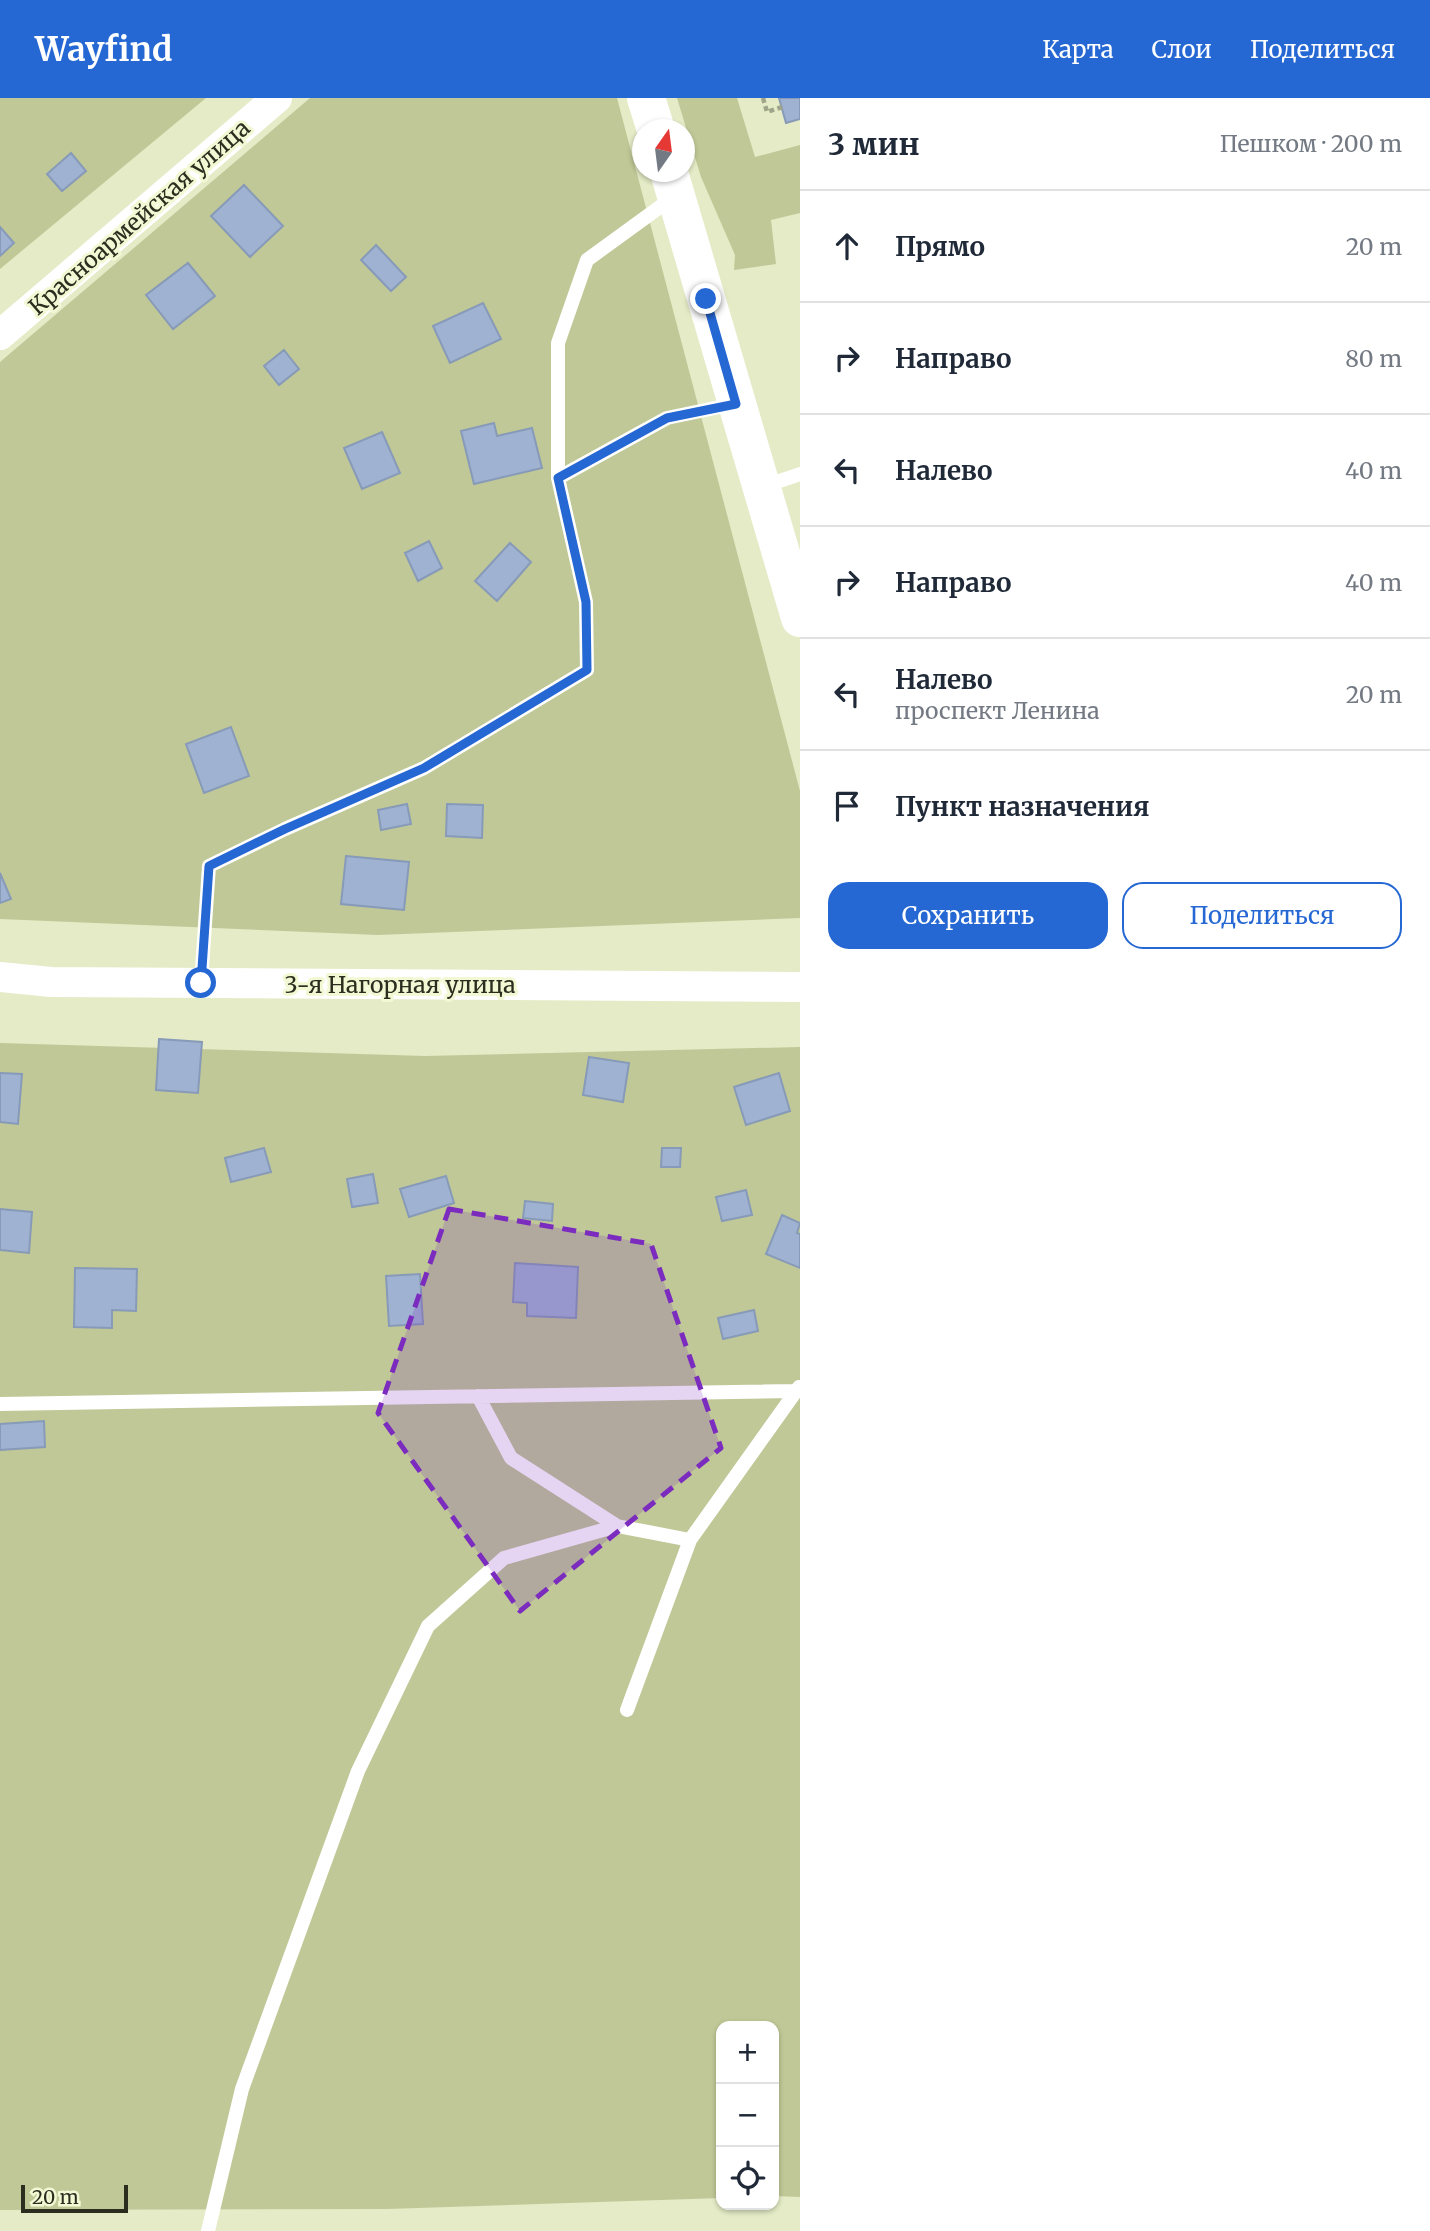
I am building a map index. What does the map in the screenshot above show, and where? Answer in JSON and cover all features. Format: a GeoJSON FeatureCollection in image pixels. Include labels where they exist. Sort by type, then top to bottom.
{"type":"FeatureCollection","features":[{"type":"Feature","properties":{"kind":"street","name":"Красноармейская улица"},"geometry":{"type":"LineString","coordinates":[[0,335],[278,98]]}},
{"type":"Feature","properties":{"kind":"street"},"geometry":{"type":"LineString","coordinates":[[646,98],[653,119]]}},
{"type":"Feature","properties":{"kind":"street"},"geometry":{"type":"LineString","coordinates":[[673,184],[800,615]]}},
{"type":"Feature","properties":{"kind":"street","name":"3-я Нагорная улица"},"geometry":{"type":"LineString","coordinates":[[0,976],[51,982],[800,986]]}},
{"type":"Feature","properties":{"kind":"lane"},"geometry":{"type":"LineString","coordinates":[[201,983],[209,866],[285,829],[424,768],[587,670],[586,602],[558,478],[558,343],[587,260],[673,184]]}},
{"type":"Feature","properties":{"kind":"lane"},"geometry":{"type":"LineString","coordinates":[[558,478],[667,418],[736,404]]}},
{"type":"Feature","properties":{"kind":"lane"},"geometry":{"type":"LineString","coordinates":[[761,488],[800,474]]}},
{"type":"Feature","properties":{"kind":"lane"},"geometry":{"type":"LineString","coordinates":[[0,1404],[797,1389]]}},
{"type":"Feature","properties":{"kind":"lane"},"geometry":{"type":"LineString","coordinates":[[627,1710],[690,1540],[797,1389]]}},
{"type":"Feature","properties":{"kind":"lane"},"geometry":{"type":"LineString","coordinates":[[478,1396],[511,1458],[617,1526],[690,1540]]}},
{"type":"Feature","properties":{"kind":"lane"},"geometry":{"type":"LineString","coordinates":[[208,2231],[242,2089],[358,1771],[428,1626],[504,1558],[617,1526]]}},
{"type":"Feature","properties":{"kind":"path"},"geometry":{"type":"LineString","coordinates":[[763,98],[767,112],[782,107]]}},
{"type":"Feature","properties":{"kind":"highlighted area"},"geometry":{"type":"Polygon","coordinates":[[[449,1209],[651,1244],[721,1448],[520,1611],[378,1413],[449,1209]]]}},
{"type":"Feature","properties":{"kind":"green space"},"geometry":{"type":"Polygon","coordinates":[[[0,98],[206,98],[0,269],[0,98]]]}},
{"type":"Feature","properties":{"kind":"green space"},"geometry":{"type":"Polygon","coordinates":[[[310,98],[617,98],[632,155],[632,182],[639,182],[800,791],[800,918],[378,935],[0,919],[0,362],[310,98]]]}},
{"type":"Feature","properties":{"kind":"green space"},"geometry":{"type":"Polygon","coordinates":[[[677,98],[737,98],[755,157],[800,145],[800,213],[771,220],[776,264],[734,270],[735,255],[695,157],[695,119],[683,119],[677,98]]]}},
{"type":"Feature","properties":{"kind":"green space"},"geometry":{"type":"Polygon","coordinates":[[[0,1043],[425,1056],[800,1047],[800,2197],[779,2196],[779,2021],[716,2021],[716,2198],[387,2209],[0,2210],[0,1043]]]}},
{"type":"Feature","properties":{"kind":"building"},"geometry":{"type":"Polygon","coordinates":[[[779,98],[800,98],[800,119],[786,123],[779,98]]]}},
{"type":"Feature","properties":{"kind":"building"},"geometry":{"type":"Polygon","coordinates":[[[71,153],[86,171],[62,191],[47,174],[71,153]]]}},
{"type":"Feature","properties":{"kind":"building"},"geometry":{"type":"Polygon","coordinates":[[[244,185],[283,226],[250,257],[211,216],[244,185]]]}},
{"type":"Feature","properties":{"kind":"building"},"geometry":{"type":"Polygon","coordinates":[[[0,227],[14,243],[0,256],[0,227]]]}},
{"type":"Feature","properties":{"kind":"building"},"geometry":{"type":"Polygon","coordinates":[[[376,245],[406,277],[391,291],[361,260],[376,245]]]}},
{"type":"Feature","properties":{"kind":"building"},"geometry":{"type":"Polygon","coordinates":[[[188,263],[215,296],[173,329],[146,295],[188,263]]]}},
{"type":"Feature","properties":{"kind":"building"},"geometry":{"type":"Polygon","coordinates":[[[483,303],[501,339],[450,363],[433,326],[483,303]]]}},
{"type":"Feature","properties":{"kind":"building"},"geometry":{"type":"Polygon","coordinates":[[[284,350],[299,369],[279,385],[264,366],[284,350]]]}},
{"type":"Feature","properties":{"kind":"building"},"geometry":{"type":"Polygon","coordinates":[[[494,423],[497,436],[532,428],[542,468],[474,484],[461,431],[494,423]]]}},
{"type":"Feature","properties":{"kind":"building"},"geometry":{"type":"Polygon","coordinates":[[[382,432],[400,473],[362,489],[344,448],[382,432]]]}},
{"type":"Feature","properties":{"kind":"building"},"geometry":{"type":"Polygon","coordinates":[[[429,541],[442,568],[418,581],[405,553],[429,541]]]}},
{"type":"Feature","properties":{"kind":"building"},"geometry":{"type":"Polygon","coordinates":[[[510,543],[531,562],[497,601],[475,581],[510,543]]]}},
{"type":"Feature","properties":{"kind":"building"},"geometry":{"type":"Polygon","coordinates":[[[231,727],[249,776],[204,793],[186,744],[231,727]]]}},
{"type":"Feature","properties":{"kind":"building"},"geometry":{"type":"Polygon","coordinates":[[[407,804],[411,824],[381,830],[378,810],[407,804]]]}},
{"type":"Feature","properties":{"kind":"building"},"geometry":{"type":"Polygon","coordinates":[[[447,804],[483,805],[482,838],[446,836],[447,804]]]}},
{"type":"Feature","properties":{"kind":"building"},"geometry":{"type":"Polygon","coordinates":[[[346,856],[409,862],[404,910],[341,904],[346,856]]]}},
{"type":"Feature","properties":{"kind":"building"},"geometry":{"type":"Polygon","coordinates":[[[0,873],[11,899],[0,903],[0,873]]]}},
{"type":"Feature","properties":{"kind":"building"},"geometry":{"type":"Polygon","coordinates":[[[159,1039],[202,1042],[198,1093],[156,1090],[159,1039]]]}},
{"type":"Feature","properties":{"kind":"building"},"geometry":{"type":"Polygon","coordinates":[[[589,1057],[629,1063],[623,1102],[583,1095],[589,1057]]]}},
{"type":"Feature","properties":{"kind":"building"},"geometry":{"type":"Polygon","coordinates":[[[0,1073],[22,1074],[18,1124],[0,1122],[0,1073]]]}},
{"type":"Feature","properties":{"kind":"building"},"geometry":{"type":"Polygon","coordinates":[[[779,1073],[790,1111],[746,1125],[734,1087],[779,1073]]]}},
{"type":"Feature","properties":{"kind":"building"},"geometry":{"type":"Polygon","coordinates":[[[264,1148],[271,1172],[231,1182],[225,1158],[264,1148]]]}},
{"type":"Feature","properties":{"kind":"building"},"geometry":{"type":"Polygon","coordinates":[[[662,1148],[681,1148],[680,1167],[661,1167],[662,1148]]]}},
{"type":"Feature","properties":{"kind":"building"},"geometry":{"type":"Polygon","coordinates":[[[373,1174],[378,1203],[352,1207],[347,1179],[373,1174]]]}},
{"type":"Feature","properties":{"kind":"building"},"geometry":{"type":"Polygon","coordinates":[[[446,1176],[454,1203],[409,1217],[400,1189],[446,1176]]]}},
{"type":"Feature","properties":{"kind":"building"},"geometry":{"type":"Polygon","coordinates":[[[746,1190],[752,1215],[722,1221],[716,1197],[746,1190]]]}},
{"type":"Feature","properties":{"kind":"building"},"geometry":{"type":"Polygon","coordinates":[[[525,1201],[553,1204],[552,1221],[523,1218],[525,1201]]]}},
{"type":"Feature","properties":{"kind":"building"},"geometry":{"type":"Polygon","coordinates":[[[0,1209],[32,1212],[29,1253],[0,1250],[0,1209]]]}},
{"type":"Feature","properties":{"kind":"building"},"geometry":{"type":"Polygon","coordinates":[[[782,1215],[800,1223],[797,1233],[800,1234],[800,1268],[766,1254],[782,1215]]]}},
{"type":"Feature","properties":{"kind":"building"},"geometry":{"type":"Polygon","coordinates":[[[515,1263],[578,1267],[576,1318],[527,1316],[527,1303],[513,1302],[515,1263]]]}},
{"type":"Feature","properties":{"kind":"building"},"geometry":{"type":"Polygon","coordinates":[[[75,1268],[137,1269],[136,1311],[112,1310],[112,1328],[74,1327],[75,1268]]]}},
{"type":"Feature","properties":{"kind":"building"},"geometry":{"type":"Polygon","coordinates":[[[420,1274],[423,1324],[389,1326],[386,1276],[420,1274]]]}},
{"type":"Feature","properties":{"kind":"building"},"geometry":{"type":"Polygon","coordinates":[[[754,1310],[758,1331],[723,1339],[718,1318],[754,1310]]]}},
{"type":"Feature","properties":{"kind":"building"},"geometry":{"type":"Polygon","coordinates":[[[44,1421],[45,1447],[0,1450],[0,1424],[44,1421]]]}},
{"type":"Feature","properties":{"kind":"route"},"geometry":{"type":"LineString","coordinates":[[201,983],[209,866],[285,829],[424,768],[587,670],[586,602],[558,478],[667,418],[736,404],[706,299]]}}]}
